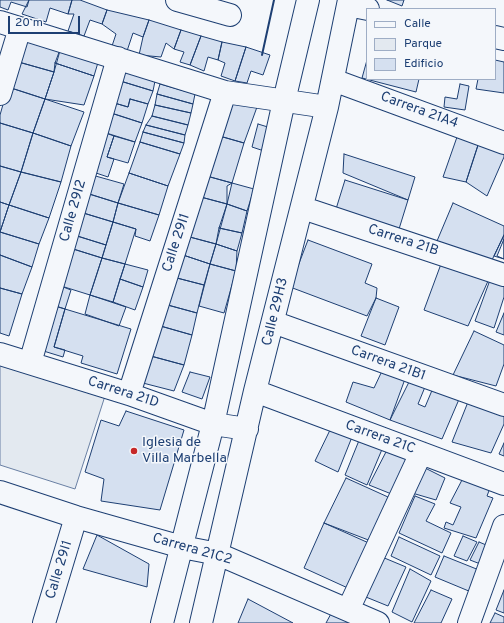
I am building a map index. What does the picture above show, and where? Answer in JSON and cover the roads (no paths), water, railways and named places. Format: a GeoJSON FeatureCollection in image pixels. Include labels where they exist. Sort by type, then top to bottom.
{"type":"FeatureCollection","features":[{"type":"Feature","properties":{"kind":"street"},"geometry":{"type":"LineString","coordinates":[[177,0],[230,15]]}},
{"type":"Feature","properties":{"kind":"street"},"geometry":{"type":"LineString","coordinates":[[162,623],[213,424],[284,101],[308,0]]}},
{"type":"Feature","properties":{"kind":"street","name":"Calle 29H3"},"geometry":{"type":"LineString","coordinates":[[201,623],[255,391],[303,208],[333,80],[355,4]]}},
{"type":"Feature","properties":{"kind":"street"},"geometry":{"type":"LineString","coordinates":[[0,94],[10,25],[225,92],[327,107]]}},
{"type":"Feature","properties":{"kind":"street","name":"Calle 29I2"},"geometry":{"type":"LineString","coordinates":[[30,363],[118,58]]}},
{"type":"Feature","properties":{"kind":"street","name":"Carrera 21A4"},"geometry":{"type":"LineString","coordinates":[[333,80],[504,143]]}},
{"type":"Feature","properties":{"kind":"street","name":"Calle 29I1"},"geometry":{"type":"LineString","coordinates":[[129,394],[225,92]]}},
{"type":"Feature","properties":{"kind":"street","name":"Carrera 21B"},"geometry":{"type":"LineString","coordinates":[[303,208],[504,275]]}},
{"type":"Feature","properties":{"kind":"street","name":"Carrera 21B1"},"geometry":{"type":"LineString","coordinates":[[273,322],[504,405]]}},
{"type":"Feature","properties":{"kind":"street","name":"Carrera 21D"},"geometry":{"type":"LineString","coordinates":[[0,354],[129,394],[213,424],[247,429]]}},
{"type":"Feature","properties":{"kind":"street","name":"Carrera 21C"},"geometry":{"type":"LineString","coordinates":[[255,391],[504,484]]}},
{"type":"Feature","properties":{"kind":"street"},"geometry":{"type":"LineString","coordinates":[[348,610],[420,453]]}},
{"type":"Feature","properties":{"kind":"street","name":"Carrera 21C2"},"geometry":{"type":"LineString","coordinates":[[0,492],[76,517],[182,547],[218,554],[378,623]]}},
{"type":"Feature","properties":{"kind":"street","name":"Calle 29I1"},"geometry":{"type":"LineString","coordinates":[[44,623],[76,517]]}},
{"type":"Feature","properties":{"kind":"street"},"geometry":{"type":"LineString","coordinates":[[469,623],[504,526]]}},
{"type":"Feature","properties":{"kind":"place","name":"Iglesia de Villa Marbella"},"geometry":{"type":"Point","coordinates":[134,451]}}]}
